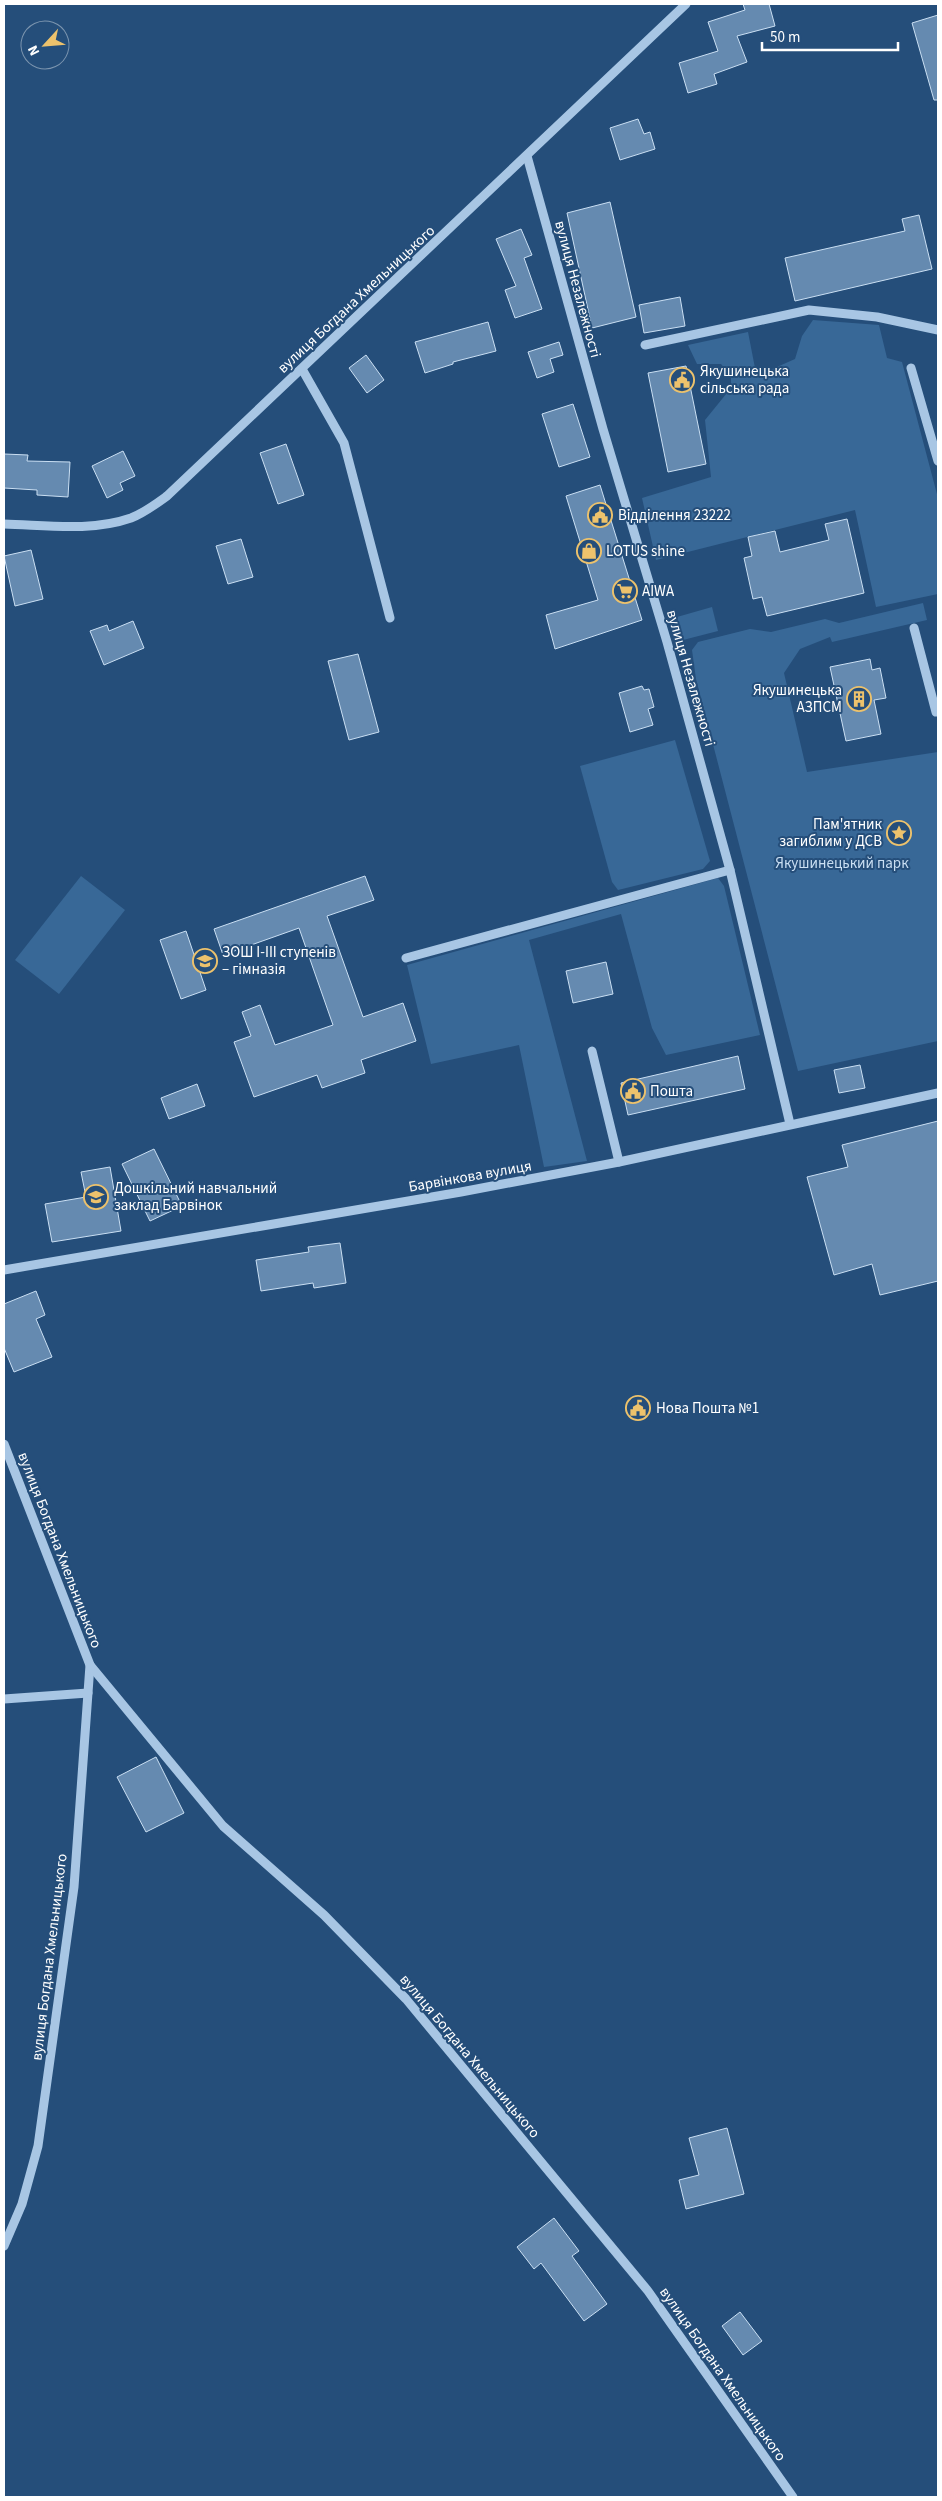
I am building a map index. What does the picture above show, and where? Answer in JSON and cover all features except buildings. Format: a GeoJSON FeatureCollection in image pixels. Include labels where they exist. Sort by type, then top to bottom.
{"type":"FeatureCollection","features":[{"type":"Feature","properties":{"kind":"street","name":"вулиця Богдана Хмельницького"},"geometry":{"type":"LineString","coordinates":[[4,524],[90,526],[132,518],[167,496],[686,4]]}},
{"type":"Feature","properties":{"kind":"street","name":"вулиця Незалежності"},"geometry":{"type":"LineString","coordinates":[[527,156],[603,429],[667,642],[730,870],[790,1124]]}},
{"type":"Feature","properties":{"kind":"street"},"geometry":{"type":"LineString","coordinates":[[646,346],[809,310],[877,317],[938,330]]}},
{"type":"Feature","properties":{"kind":"street"},"geometry":{"type":"LineString","coordinates":[[912,368],[938,460]]}},
{"type":"Feature","properties":{"kind":"street"},"geometry":{"type":"LineString","coordinates":[[302,369],[344,443],[390,618]]}},
{"type":"Feature","properties":{"kind":"street"},"geometry":{"type":"LineString","coordinates":[[914,628],[938,712]]}},
{"type":"Feature","properties":{"kind":"street"},"geometry":{"type":"LineString","coordinates":[[406,958],[730,870]]}},
{"type":"Feature","properties":{"kind":"street"},"geometry":{"type":"LineString","coordinates":[[592,1051],[619,1162]]}},
{"type":"Feature","properties":{"kind":"street","name":"Барвінкова вулиця"},"geometry":{"type":"LineString","coordinates":[[4,1270],[452,1194],[619,1162],[938,1093]]}},
{"type":"Feature","properties":{"kind":"street","name":"вулиця Богдана Хмельницького"},"geometry":{"type":"LineString","coordinates":[[4,1444],[90,1665],[223,1826],[324,1915],[406,1999],[648,2292],[793,2497]]}},
{"type":"Feature","properties":{"kind":"street","name":"вулиця Богдана Хмельницького"},"geometry":{"type":"LineString","coordinates":[[4,2246],[22,2204],[38,2146],[74,1887],[90,1665]]}},
{"type":"Feature","properties":{"kind":"street"},"geometry":{"type":"LineString","coordinates":[[4,1699],[88,1693]]}},
{"type":"Feature","properties":{"kind":"green space"},"geometry":{"type":"Polygon","coordinates":[[[813,320],[879,325],[887,358],[902,362],[938,498],[938,594],[876,607],[855,510],[656,560],[642,498],[711,477],[705,420],[731,388],[731,376],[721,364],[697,364],[688,345],[748,332],[755,368],[770,370],[795,359],[802,336],[813,320]]]}},
{"type":"Feature","properties":{"kind":"green space","name":"Якушинецький парк"},"geometry":{"type":"Polygon","coordinates":[[[923,603],[927,620],[832,642],[830,637],[800,649],[784,673],[807,772],[938,752],[938,1041],[798,1071],[696,679],[692,650],[698,642],[750,629],[771,632],[825,619],[839,623],[923,603]]]}},
{"type":"Feature","properties":{"kind":"green space"},"geometry":{"type":"Polygon","coordinates":[[[712,607],[718,631],[683,640],[677,617],[712,607]]]}},
{"type":"Feature","properties":{"kind":"green space"},"geometry":{"type":"Polygon","coordinates":[[[675,740],[710,861],[703,869],[618,890],[612,882],[580,766],[675,740]]]}},
{"type":"Feature","properties":{"kind":"green space"},"geometry":{"type":"Polygon","coordinates":[[[81,876],[125,910],[59,994],[15,960],[81,876]]]}},
{"type":"Feature","properties":{"kind":"green space"},"geometry":{"type":"Polygon","coordinates":[[[718,878],[724,886],[760,1035],[666,1055],[652,1028],[621,914],[529,940],[587,1161],[544,1167],[519,1045],[431,1064],[407,965],[718,878]]]}},
{"type":"Feature","properties":{"kind":"place","name":"Якушинецька сільська рада"},"geometry":{"type":"Point","coordinates":[682,380]}},
{"type":"Feature","properties":{"kind":"place","name":"Відділення 23222"},"geometry":{"type":"Point","coordinates":[600,515]}},
{"type":"Feature","properties":{"kind":"place","name":"LOTUS shine"},"geometry":{"type":"Point","coordinates":[589,551]}},
{"type":"Feature","properties":{"kind":"place","name":"AIWA"},"geometry":{"type":"Point","coordinates":[625,591]}},
{"type":"Feature","properties":{"kind":"place","name":"Якушинецька АЗПСМ"},"geometry":{"type":"Point","coordinates":[859,699]}},
{"type":"Feature","properties":{"kind":"place","name":"Пам'ятник загиблим у ДСВ"},"geometry":{"type":"Point","coordinates":[899,833]}},
{"type":"Feature","properties":{"kind":"place","name":"ЗОШ І-ІІІ ступенів – гімназія"},"geometry":{"type":"Point","coordinates":[205,961]}},
{"type":"Feature","properties":{"kind":"place","name":"Пошта"},"geometry":{"type":"Point","coordinates":[633,1091]}},
{"type":"Feature","properties":{"kind":"place","name":"Дошкільний навчальний заклад Барвінок"},"geometry":{"type":"Point","coordinates":[96,1197]}},
{"type":"Feature","properties":{"kind":"place","name":"Нова Пошта №1"},"geometry":{"type":"Point","coordinates":[638,1408]}}]}
